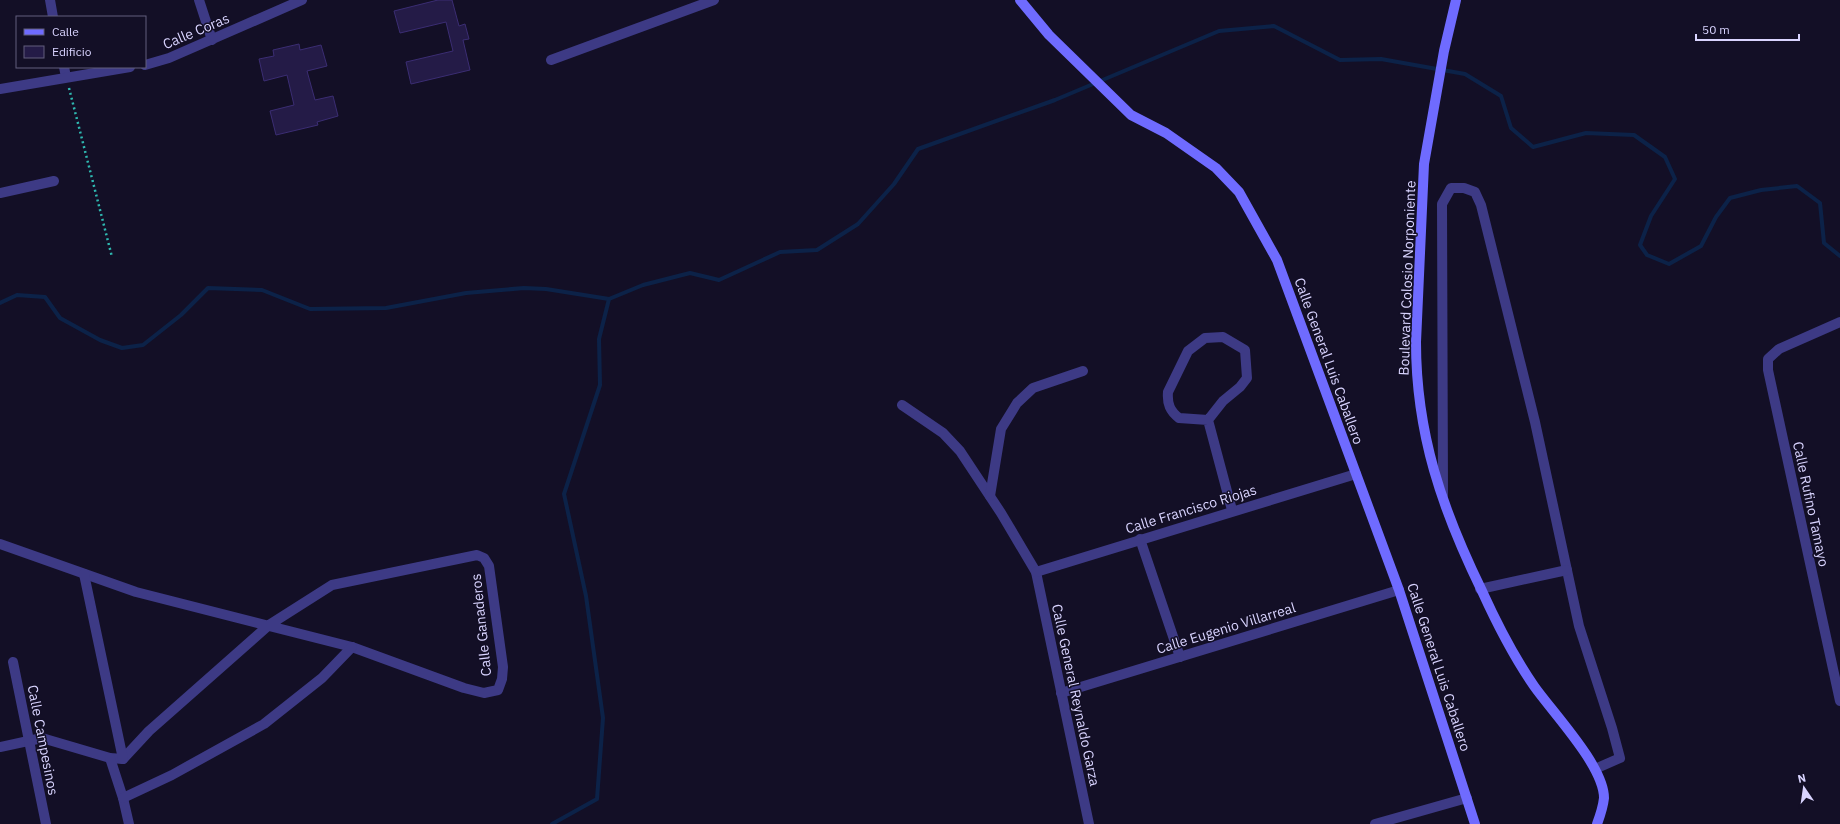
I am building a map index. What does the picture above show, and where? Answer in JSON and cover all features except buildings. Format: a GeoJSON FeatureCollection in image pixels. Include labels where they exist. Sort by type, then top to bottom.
{"type":"FeatureCollection","features":[{"type":"Feature","properties":{"kind":"street"},"geometry":{"type":"LineString","coordinates":[[50,0],[53,16]]}},
{"type":"Feature","properties":{"kind":"street"},"geometry":{"type":"LineString","coordinates":[[199,0],[212,40]]}},
{"type":"Feature","properties":{"kind":"street","name":"Calle Coras"},"geometry":{"type":"LineString","coordinates":[[146,65],[169,58],[302,0]]}},
{"type":"Feature","properties":{"kind":"street"},"geometry":{"type":"LineString","coordinates":[[551,60],[714,0]]}},
{"type":"Feature","properties":{"kind":"street","name":"Calle General Luis Caballero"},"geometry":{"type":"LineString","coordinates":[[1020,0],[1049,35],[1131,114],[1166,133],[1216,168],[1239,192],[1277,260],[1399,590],[1475,824]]}},
{"type":"Feature","properties":{"kind":"street","name":"Boulevard Colosio Norponiente"},"geometry":{"type":"LineString","coordinates":[[1456,0],[1444,51],[1424,164],[1416,369],[1424,435],[1443,498],[1465,557],[1506,640],[1534,685],[1595,769],[1604,797],[1597,824]]}},
{"type":"Feature","properties":{"kind":"street"},"geometry":{"type":"LineString","coordinates":[[64,68],[66,77]]}},
{"type":"Feature","properties":{"kind":"street"},"geometry":{"type":"LineString","coordinates":[[0,89],[124,68]]}},
{"type":"Feature","properties":{"kind":"street"},"geometry":{"type":"LineString","coordinates":[[0,193],[54,181]]}},
{"type":"Feature","properties":{"kind":"street"},"geometry":{"type":"LineString","coordinates":[[1443,498],[1442,204],[1451,188],[1464,188],[1475,192],[1481,205],[1535,422],[1579,626],[1612,728],[1620,758],[1595,769]]}},
{"type":"Feature","properties":{"kind":"street","name":"Calle Rufino Tamayo"},"geometry":{"type":"LineString","coordinates":[[1839,696],[1768,370],[1768,359],[1780,349],[1840,322]]}},
{"type":"Feature","properties":{"kind":"street"},"geometry":{"type":"LineString","coordinates":[[1223,337],[1245,350],[1247,378],[1240,387],[1223,401],[1208,420],[1179,418],[1169,408],[1167,400],[1168,392],[1188,351],[1205,338],[1223,337]]}},
{"type":"Feature","properties":{"kind":"street"},"geometry":{"type":"LineString","coordinates":[[990,496],[1001,429],[1017,403],[1033,388],[1083,371]]}},
{"type":"Feature","properties":{"kind":"street","name":"Calle General Reynaldo Garza"},"geometry":{"type":"LineString","coordinates":[[902,405],[943,433],[960,451],[990,496],[1036,572],[1089,824]]}},
{"type":"Feature","properties":{"kind":"street"},"geometry":{"type":"LineString","coordinates":[[1208,420],[1232,510]]}},
{"type":"Feature","properties":{"kind":"street","name":"Calle Francisco Riojas"},"geometry":{"type":"LineString","coordinates":[[1036,572],[1232,510],[1356,474]]}},
{"type":"Feature","properties":{"kind":"street"},"geometry":{"type":"LineString","coordinates":[[1140,539],[1180,657]]}},
{"type":"Feature","properties":{"kind":"street"},"geometry":{"type":"LineString","coordinates":[[0,544],[136,592],[352,647],[322,678],[264,724],[172,775],[123,798]]}},
{"type":"Feature","properties":{"kind":"street","name":"Calle Ganaderos"},"geometry":{"type":"LineString","coordinates":[[270,625],[332,585],[477,555],[484,558],[489,566],[502,667],[502,679],[498,690],[484,693],[464,688],[352,647]]}},
{"type":"Feature","properties":{"kind":"street"},"geometry":{"type":"LineString","coordinates":[[1480,589],[1567,570]]}},
{"type":"Feature","properties":{"kind":"street"},"geometry":{"type":"LineString","coordinates":[[84,574],[123,759]]}},
{"type":"Feature","properties":{"kind":"street","name":"Calle Eugenio Villarreal"},"geometry":{"type":"LineString","coordinates":[[1061,693],[1399,590]]}},
{"type":"Feature","properties":{"kind":"street"},"geometry":{"type":"LineString","coordinates":[[123,759],[149,731],[270,625]]}},
{"type":"Feature","properties":{"kind":"street","name":"Calle Campesinos"},"geometry":{"type":"LineString","coordinates":[[13,662],[46,824]]}},
{"type":"Feature","properties":{"kind":"street"},"geometry":{"type":"LineString","coordinates":[[0,747],[42,738],[110,758],[123,759]]}},
{"type":"Feature","properties":{"kind":"street"},"geometry":{"type":"LineString","coordinates":[[110,758],[123,798],[129,824]]}},
{"type":"Feature","properties":{"kind":"street"},"geometry":{"type":"LineString","coordinates":[[1375,824],[1467,798]]}},
{"type":"Feature","properties":{"kind":"path"},"geometry":{"type":"LineString","coordinates":[[66,77],[112,256]]}},
{"type":"Feature","properties":{"kind":"waterway"},"geometry":{"type":"LineString","coordinates":[[552,824],[597,799],[603,718],[586,596],[564,494],[600,385],[599,339],[609,299],[643,285],[690,273],[719,280],[780,252],[817,250],[858,224],[894,184],[918,149],[1055,100],[1219,31],[1274,26],[1340,60],[1381,59],[1465,74],[1501,96],[1511,128],[1533,147],[1586,133],[1634,135],[1665,157],[1675,179],[1651,216],[1640,245],[1647,255],[1669,264],[1701,246],[1716,217],[1730,198],[1761,190],[1797,186],[1820,203],[1824,243],[1840,256]]}},
{"type":"Feature","properties":{"kind":"waterway"},"geometry":{"type":"LineString","coordinates":[[0,303],[17,295],[45,297],[60,318],[100,340],[122,348],[143,345],[181,315],[208,288],[262,290],[310,309],[386,308],[466,293],[524,288],[546,289],[609,299]]}}]}
